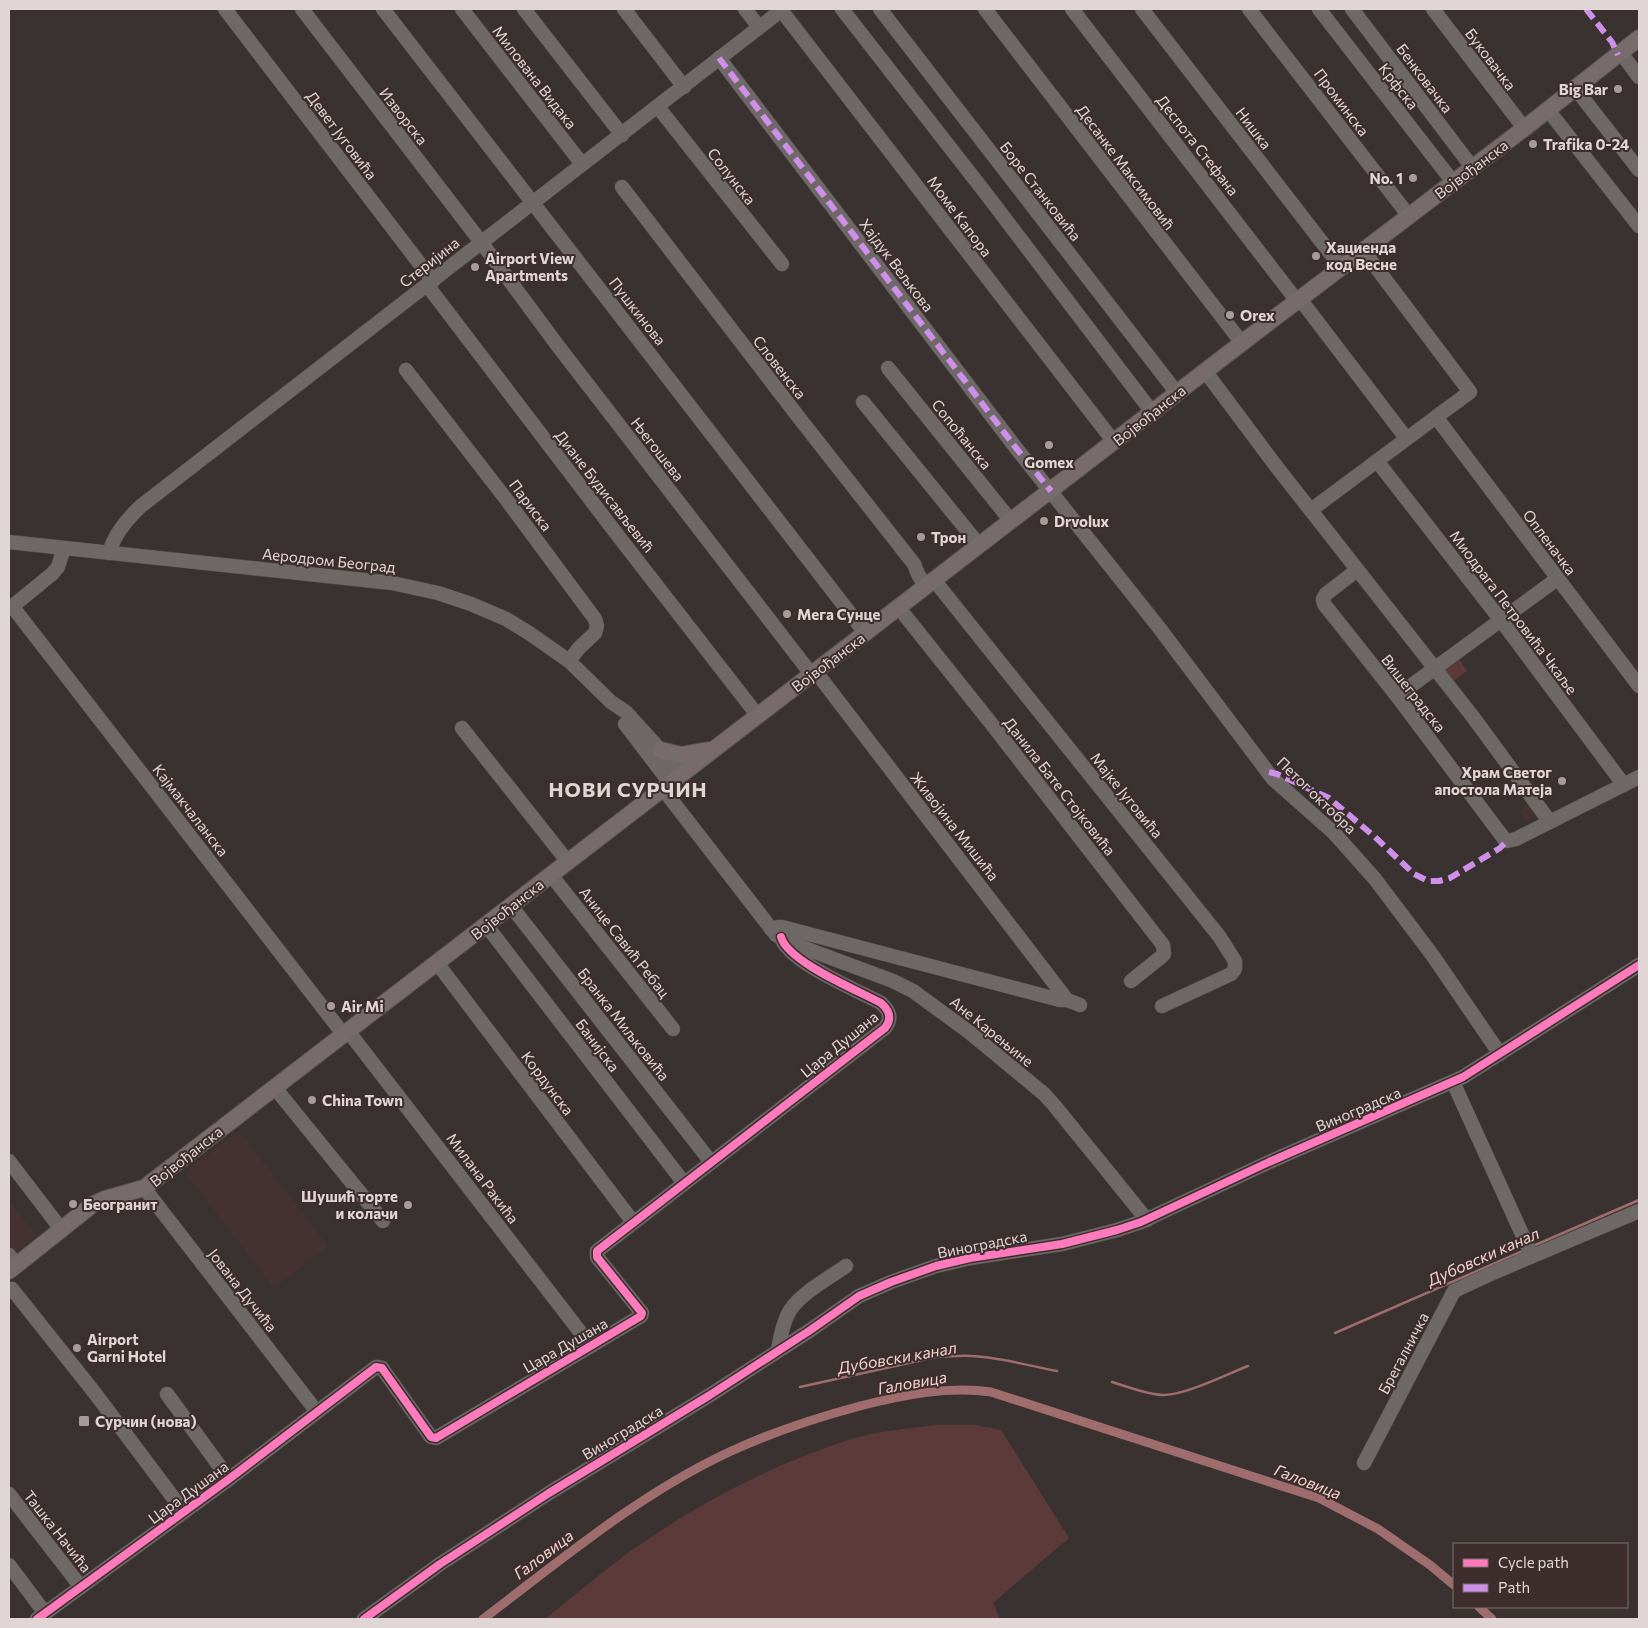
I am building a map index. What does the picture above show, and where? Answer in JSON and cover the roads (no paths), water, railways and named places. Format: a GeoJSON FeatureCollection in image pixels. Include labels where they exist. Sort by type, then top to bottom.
{"type":"FeatureCollection","features":[{"type":"Feature","properties":{"kind":"main road","name":"Војвођанска"},"geometry":{"type":"LineString","coordinates":[[11,1263],[92,1206],[105,1199],[144,1188],[866,634],[1340,267],[1548,110],[1639,38]]}},
{"type":"Feature","properties":{"kind":"main road"},"geometry":{"type":"LineString","coordinates":[[662,750],[674,755],[686,755],[716,748]]}},
{"type":"Feature","properties":{"kind":"street","name":"Девет Југовића"},"geometry":{"type":"LineString","coordinates":[[224,9],[430,283]]}},
{"type":"Feature","properties":{"kind":"street","name":"Изворска"},"geometry":{"type":"LineString","coordinates":[[302,9],[481,242]]}},
{"type":"Feature","properties":{"kind":"street","name":"Пушкинова"},"geometry":{"type":"LineString","coordinates":[[383,9],[866,634]]}},
{"type":"Feature","properties":{"kind":"street","name":"Милована Видака"},"geometry":{"type":"LineString","coordinates":[[462,9],[582,164]]}},
{"type":"Feature","properties":{"kind":"street"},"geometry":{"type":"LineString","coordinates":[[524,9],[622,135]]}},
{"type":"Feature","properties":{"kind":"street"},"geometry":{"type":"LineString","coordinates":[[624,9],[684,87]]}},
{"type":"Feature","properties":{"kind":"street"},"geometry":{"type":"LineString","coordinates":[[746,9],[759,27]]}},
{"type":"Feature","properties":{"kind":"street","name":"Стеријина"},"geometry":{"type":"LineString","coordinates":[[109,553],[116,535],[131,515],[141,506],[684,87],[782,9]]}},
{"type":"Feature","properties":{"kind":"street","name":"Моме Капора"},"geometry":{"type":"LineString","coordinates":[[782,9],[1114,442]]}},
{"type":"Feature","properties":{"kind":"street"},"geometry":{"type":"LineString","coordinates":[[842,9],[993,202],[1152,412]]}},
{"type":"Feature","properties":{"kind":"street","name":"Боре Станковића"},"geometry":{"type":"LineString","coordinates":[[880,9],[1177,393]]}},
{"type":"Feature","properties":{"kind":"street","name":"Десанке Максимовић"},"geometry":{"type":"LineString","coordinates":[[985,9],[1242,343]]}},
{"type":"Feature","properties":{"kind":"street","name":"Деспота Стефана"},"geometry":{"type":"LineString","coordinates":[[1072,9],[1298,300]]}},
{"type":"Feature","properties":{"kind":"street","name":"Нишка"},"geometry":{"type":"LineString","coordinates":[[1142,9],[1340,267]]}},
{"type":"Feature","properties":{"kind":"street","name":"Проминска"},"geometry":{"type":"LineString","coordinates":[[1249,9],[1409,216]]}},
{"type":"Feature","properties":{"kind":"street","name":"Крфска"},"geometry":{"type":"LineString","coordinates":[[1319,9],[1453,182]]}},
{"type":"Feature","properties":{"kind":"street","name":"Бенковачка"},"geometry":{"type":"LineString","coordinates":[[1352,9],[1472,168]]}},
{"type":"Feature","properties":{"kind":"street","name":"Буковачка"},"geometry":{"type":"LineString","coordinates":[[1433,9],[1524,128]]}},
{"type":"Feature","properties":{"kind":"street"},"geometry":{"type":"LineString","coordinates":[[1621,53],[1639,77]]}},
{"type":"Feature","properties":{"kind":"street","name":"Хајдук Вељкова"},"geometry":{"type":"LineString","coordinates":[[719,58],[1051,491]]}},
{"type":"Feature","properties":{"kind":"street"},"geometry":{"type":"LineString","coordinates":[[1575,88],[1639,170]]}},
{"type":"Feature","properties":{"kind":"street","name":"Солунска"},"geometry":{"type":"LineString","coordinates":[[658,107],[782,264]]}},
{"type":"Feature","properties":{"kind":"street"},"geometry":{"type":"LineString","coordinates":[[1548,110],[1639,226]]}},
{"type":"Feature","properties":{"kind":"street","name":"Словенска"},"geometry":{"type":"LineString","coordinates":[[622,188],[914,564],[918,574],[932,582]]}},
{"type":"Feature","properties":{"kind":"street","name":"Његошева"},"geometry":{"type":"LineString","coordinates":[[481,242],[558,346],[814,673]]}},
{"type":"Feature","properties":{"kind":"street"},"geometry":{"type":"LineString","coordinates":[[1311,510],[1470,392],[1363,250]]}},
{"type":"Feature","properties":{"kind":"street","name":"Диане Будисављевић"},"geometry":{"type":"LineString","coordinates":[[430,283],[613,529],[758,716]]}},
{"type":"Feature","properties":{"kind":"street"},"geometry":{"type":"LineString","coordinates":[[1298,300],[1406,438]]}},
{"type":"Feature","properties":{"kind":"street","name":"Сопоћанска"},"geometry":{"type":"LineString","coordinates":[[888,368],[1011,521]]}},
{"type":"Feature","properties":{"kind":"street","name":"Париска"},"geometry":{"type":"LineString","coordinates":[[406,370],[506,499],[595,619],[597,626],[595,633],[579,648],[569,661]]}},
{"type":"Feature","properties":{"kind":"street"},"geometry":{"type":"LineString","coordinates":[[1205,372],[1435,668],[1550,822],[1639,777]]}},
{"type":"Feature","properties":{"kind":"street"},"geometry":{"type":"LineString","coordinates":[[863,402],[979,545]]}},
{"type":"Feature","properties":{"kind":"street","name":"Опленачка"},"geometry":{"type":"LineString","coordinates":[[1436,417],[1639,686]]}},
{"type":"Feature","properties":{"kind":"street","name":"Миодрага Петровића Чкаље"},"geometry":{"type":"LineString","coordinates":[[1377,460],[1624,785]]}},
{"type":"Feature","properties":{"kind":"street","name":"Петог октобра"},"geometry":{"type":"LineString","coordinates":[[1051,491],[1157,625],[1274,779],[1334,833],[1375,879],[1433,956],[1500,1054]]}},
{"type":"Feature","properties":{"kind":"street","name":"Аеродром Београд"},"geometry":{"type":"LineString","coordinates":[[9,542],[371,581],[412,587],[471,604],[506,619],[544,642],[569,661],[611,702],[626,712],[662,750],[672,782]]}},
{"type":"Feature","properties":{"kind":"street"},"geometry":{"type":"LineString","coordinates":[[10,607],[52,574],[61,561],[64,548]]}},
{"type":"Feature","properties":{"kind":"street","name":"Вишеградска"},"geometry":{"type":"LineString","coordinates":[[1357,570],[1326,594],[1323,602],[1328,610],[1397,696],[1503,838],[1507,841],[1516,839],[1550,822]]}},
{"type":"Feature","properties":{"kind":"street"},"geometry":{"type":"LineString","coordinates":[[1397,696],[1557,579]]}},
{"type":"Feature","properties":{"kind":"street","name":"Мајке Југовића"},"geometry":{"type":"LineString","coordinates":[[932,582],[1219,936],[1235,961],[1236,969],[1231,974],[1162,1006]]}},
{"type":"Feature","properties":{"kind":"street","name":"Кајмакчаланска"},"geometry":{"type":"LineString","coordinates":[[10,607],[346,1033]]}},
{"type":"Feature","properties":{"kind":"street","name":"Данила Бате Стојковића"},"geometry":{"type":"LineString","coordinates":[[899,608],[1025,766],[1162,945],[1164,954],[1131,980]]}},
{"type":"Feature","properties":{"kind":"street","name":"Живојина Мишића"},"geometry":{"type":"LineString","coordinates":[[814,673],[1067,1000]]}},
{"type":"Feature","properties":{"kind":"street","name":"Аеродром Београд"},"geometry":{"type":"LineString","coordinates":[[611,702],[621,719],[672,782]]}},
{"type":"Feature","properties":{"kind":"street"},"geometry":{"type":"LineString","coordinates":[[462,728],[568,862]]}},
{"type":"Feature","properties":{"kind":"street"},"geometry":{"type":"LineString","coordinates":[[672,782],[776,933]]}},
{"type":"Feature","properties":{"kind":"street","name":"Анице Савић Ребац"},"geometry":{"type":"LineString","coordinates":[[551,875],[673,1030]]}},
{"type":"Feature","properties":{"kind":"street","name":"Бранка Миљковића"},"geometry":{"type":"LineString","coordinates":[[511,906],[711,1162]]}},
{"type":"Feature","properties":{"kind":"street","name":"Банијска"},"geometry":{"type":"LineString","coordinates":[[486,925],[684,1183]]}},
{"type":"Feature","properties":{"kind":"street","name":"Ане Карењине"},"geometry":{"type":"LineString","coordinates":[[1067,1000],[1060,1000],[974,978],[782,927],[778,927],[776,933],[900,984],[969,1032],[1044,1094],[1147,1220]]}},
{"type":"Feature","properties":{"kind":"street","name":"Цара Душана"},"geometry":{"type":"LineString","coordinates":[[41,1616],[229,1479],[370,1370],[379,1367],[384,1372],[430,1438],[436,1438],[639,1317],[642,1314],[596,1254],[597,1251],[885,1028],[890,1018],[886,1008],[881,1003],[798,958],[785,946],[776,933]]}},
{"type":"Feature","properties":{"kind":"street","name":"Кордунска"},"geometry":{"type":"LineString","coordinates":[[437,963],[633,1222]]}},
{"type":"Feature","properties":{"kind":"street","name":"Виноградска"},"geometry":{"type":"LineString","coordinates":[[364,1619],[480,1538],[778,1350],[852,1300],[877,1287],[949,1262],[1070,1242],[1147,1220],[1270,1162],[1453,1082],[1639,965]]}},
{"type":"Feature","properties":{"kind":"street"},"geometry":{"type":"LineString","coordinates":[[1067,1000],[1080,1005]]}},
{"type":"Feature","properties":{"kind":"street","name":"Милана Ракића"},"geometry":{"type":"LineString","coordinates":[[346,1033],[591,1346]]}},
{"type":"Feature","properties":{"kind":"street"},"geometry":{"type":"LineString","coordinates":[[1453,1082],[1529,1250]]}},
{"type":"Feature","properties":{"kind":"street"},"geometry":{"type":"LineString","coordinates":[[275,1088],[383,1221]]}},
{"type":"Feature","properties":{"kind":"street"},"geometry":{"type":"LineString","coordinates":[[9,1161],[61,1229]]}},
{"type":"Feature","properties":{"kind":"street","name":"Јована Дучића"},"geometry":{"type":"LineString","coordinates":[[144,1188],[316,1412]]}},
{"type":"Feature","properties":{"kind":"street","name":"Брегалничка"},"geometry":{"type":"LineString","coordinates":[[1364,1463],[1454,1291],[1529,1250],[1639,1211]]}},
{"type":"Feature","properties":{"kind":"street"},"geometry":{"type":"LineString","coordinates":[[778,1350],[784,1324],[792,1308],[807,1293],[846,1266]]}},
{"type":"Feature","properties":{"kind":"street"},"geometry":{"type":"LineString","coordinates":[[12,1289],[94,1392],[184,1512]]}},
{"type":"Feature","properties":{"kind":"street"},"geometry":{"type":"LineString","coordinates":[[167,1394],[229,1479]]}},
{"type":"Feature","properties":{"kind":"street","name":"Ташка Начића"},"geometry":{"type":"LineString","coordinates":[[9,1494],[81,1587]]}},
{"type":"Feature","properties":{"kind":"street"},"geometry":{"type":"LineString","coordinates":[[9,1565],[41,1616]]}},
{"type":"Feature","properties":{"kind":"waterway","name":"Дубовски канал"},"geometry":{"type":"LineString","coordinates":[[1533,1246],[1639,1200]]}},
{"type":"Feature","properties":{"kind":"waterway","name":"Дубовски канал"},"geometry":{"type":"LineString","coordinates":[[1335,1333],[1523,1251]]}},
{"type":"Feature","properties":{"kind":"waterway","name":"Дубовски канал"},"geometry":{"type":"LineString","coordinates":[[800,1387],[936,1357],[982,1357],[1057,1371]]}},
{"type":"Feature","properties":{"kind":"waterway","name":"Дубовски канал"},"geometry":{"type":"LineString","coordinates":[[1112,1382],[1158,1395],[1174,1394],[1195,1388],[1248,1366]]}},
{"type":"Feature","properties":{"kind":"waterway","name":"Галовица"},"geometry":{"type":"LineString","coordinates":[[483,1619],[631,1508],[662,1488],[727,1453],[793,1426],[860,1406],[909,1395],[958,1390],[991,1392],[1319,1498],[1378,1529],[1430,1565],[1453,1584]]}},
{"type":"Feature","properties":{"kind":"waterway","name":"Галовица"},"geometry":{"type":"LineString","coordinates":[[1480,1608],[1492,1619]]}},
{"type":"Feature","properties":{"kind":"place","name":"Big Bar"},"geometry":{"type":"Point","coordinates":[1618,89]}},
{"type":"Feature","properties":{"kind":"place","name":"Trafika 0-24"},"geometry":{"type":"Point","coordinates":[1533,144]}},
{"type":"Feature","properties":{"kind":"place","name":"No. 1"},"geometry":{"type":"Point","coordinates":[1413,178]}},
{"type":"Feature","properties":{"kind":"place","name":"Хациенда код Весне"},"geometry":{"type":"Point","coordinates":[1316,256]}},
{"type":"Feature","properties":{"kind":"place","name":"Airport View Apartments"},"geometry":{"type":"Point","coordinates":[475,267]}},
{"type":"Feature","properties":{"kind":"place","name":"Orex"},"geometry":{"type":"Point","coordinates":[1230,315]}},
{"type":"Feature","properties":{"kind":"place","name":"Gomex"},"geometry":{"type":"Point","coordinates":[1049,445]}},
{"type":"Feature","properties":{"kind":"place","name":"Drvolux"},"geometry":{"type":"Point","coordinates":[1044,521]}},
{"type":"Feature","properties":{"kind":"place","name":"Трон"},"geometry":{"type":"Point","coordinates":[921,537]}},
{"type":"Feature","properties":{"kind":"place","name":"Мега Сунце"},"geometry":{"type":"Point","coordinates":[787,614]}},
{"type":"Feature","properties":{"kind":"place","name":"Храм Светог апостола Матеја"},"geometry":{"type":"Point","coordinates":[1562,781]}},
{"type":"Feature","properties":{"kind":"place","name":"Air Mi"},"geometry":{"type":"Point","coordinates":[331,1006]}},
{"type":"Feature","properties":{"kind":"place","name":"China Town"},"geometry":{"type":"Point","coordinates":[312,1100]}},
{"type":"Feature","properties":{"kind":"place","name":"Београнит"},"geometry":{"type":"Point","coordinates":[73,1204]}},
{"type":"Feature","properties":{"kind":"place","name":"Шушић торте и колачи"},"geometry":{"type":"Point","coordinates":[408,1205]}},
{"type":"Feature","properties":{"kind":"place","name":"Airport Garni Hotel"},"geometry":{"type":"Point","coordinates":[77,1348]}},
{"type":"Feature","properties":{"kind":"place","name":"Сурчин (нова)"},"geometry":{"type":"Point","coordinates":[84,1421]}},
{"type":"Feature","properties":{"kind":"district","name":"НОВИ СУРЧИН"},"geometry":{"type":"Point","coordinates":[628,789]}}]}
